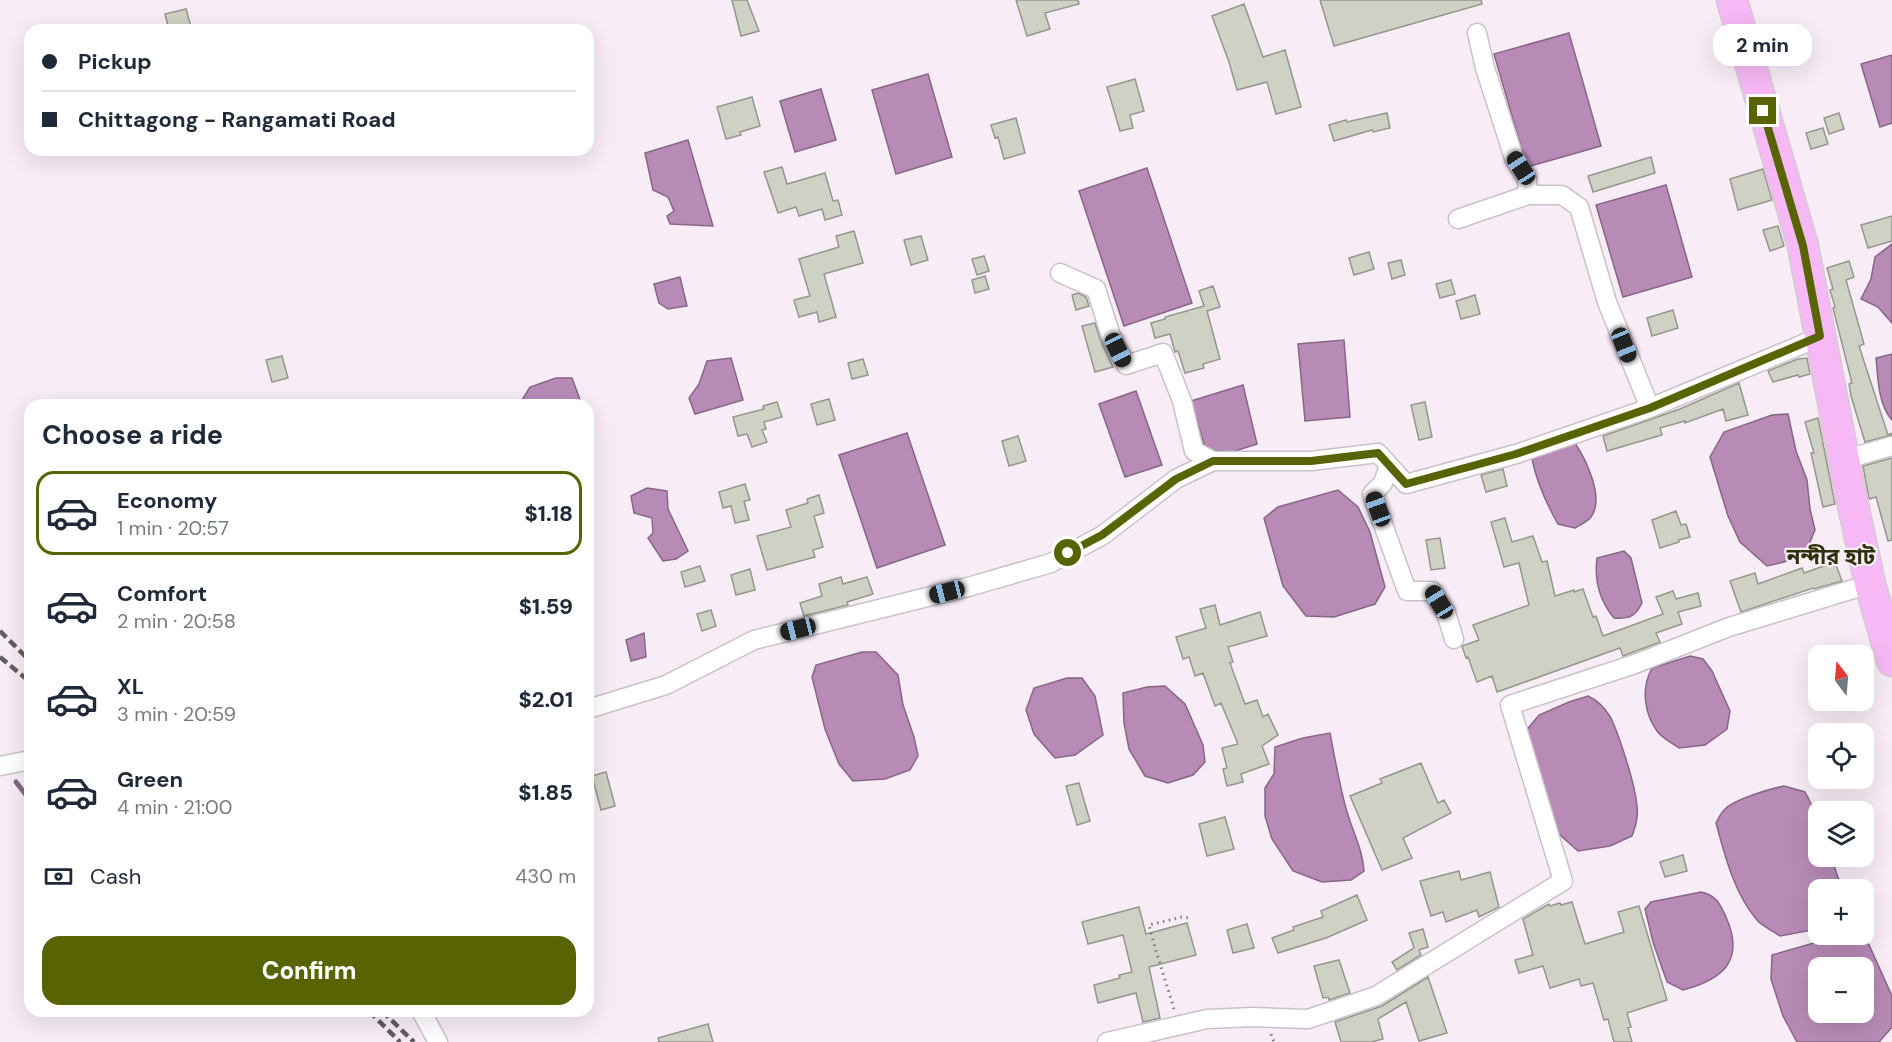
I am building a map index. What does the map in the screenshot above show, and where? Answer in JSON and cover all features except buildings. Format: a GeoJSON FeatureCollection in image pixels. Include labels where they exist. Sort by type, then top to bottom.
{"type":"FeatureCollection","features":[{"type":"Feature","properties":{"kind":"highway"},"geometry":{"type":"LineString","coordinates":[[1732,0],[1803,246],[1847,480],[1881,591]]}},
{"type":"Feature","properties":{"kind":"highway"},"geometry":{"type":"LineString","coordinates":[[1752,0],[1821,269],[1877,546],[1881,591],[1892,661]]}},
{"type":"Feature","properties":{"kind":"street"},"geometry":{"type":"LineString","coordinates":[[1477,33],[1485,68],[1514,158],[1527,179],[1528,195]]}},
{"type":"Feature","properties":{"kind":"street"},"geometry":{"type":"LineString","coordinates":[[1458,219],[1528,195],[1562,195],[1579,207],[1607,302],[1650,408]]}},
{"type":"Feature","properties":{"kind":"street"},"geometry":{"type":"LineString","coordinates":[[1060,273],[1096,289],[1111,336],[1126,365],[1163,353],[1182,401],[1194,451],[1213,461]]}},
{"type":"Feature","properties":{"kind":"street"},"geometry":{"type":"LineString","coordinates":[[594,707],[666,685],[754,640],[968,587],[1051,563],[1102,535],[1176,479],[1213,461],[1311,461],[1378,453],[1406,484],[1516,454],[1650,408],[1820,336]]}},
{"type":"Feature","properties":{"kind":"street"},"geometry":{"type":"LineString","coordinates":[[1857,456],[1892,446]]}},
{"type":"Feature","properties":{"kind":"street"},"geometry":{"type":"LineString","coordinates":[[1389,465],[1383,483],[1372,494],[1401,575],[1407,591],[1432,591],[1446,613],[1454,639]]}},
{"type":"Feature","properties":{"kind":"street"},"geometry":{"type":"LineString","coordinates":[[1107,1042],[1179,1025],[1218,1019],[1252,1017],[1308,1019],[1376,996],[1563,881],[1510,705],[1635,664],[1730,627],[1881,591]]}},
{"type":"Feature","properties":{"kind":"street"},"geometry":{"type":"LineString","coordinates":[[0,766],[24,761]]}},
{"type":"Feature","properties":{"kind":"street"},"geometry":{"type":"LineString","coordinates":[[424,1017],[438,1042]]}},
{"type":"Feature","properties":{"kind":"path"},"geometry":{"type":"LineString","coordinates":[[1179,1025],[1149,925],[1182,917],[1191,918]]}},
{"type":"Feature","properties":{"kind":"shaded area"},"geometry":{"type":"Polygon","coordinates":[[[1569,33],[1601,146],[1527,167],[1494,54],[1569,33]]]}},
{"type":"Feature","properties":{"kind":"shaded area"},"geometry":{"type":"Polygon","coordinates":[[[1892,55],[1892,123],[1880,127],[1861,64],[1892,55]]]}},
{"type":"Feature","properties":{"kind":"shaded area"},"geometry":{"type":"Polygon","coordinates":[[[928,74],[952,157],[896,174],[872,90],[928,74]]]}},
{"type":"Feature","properties":{"kind":"shaded area"},"geometry":{"type":"Polygon","coordinates":[[[821,89],[836,140],[795,152],[780,101],[821,89]]]}},
{"type":"Feature","properties":{"kind":"shaded area"},"geometry":{"type":"Polygon","coordinates":[[[688,140],[713,226],[670,224],[667,216],[674,211],[668,197],[653,190],[645,153],[688,140]]]}},
{"type":"Feature","properties":{"kind":"shaded area"},"geometry":{"type":"Polygon","coordinates":[[[1147,168],[1192,303],[1124,326],[1079,191],[1147,168]]]}},
{"type":"Feature","properties":{"kind":"shaded area"},"geometry":{"type":"Polygon","coordinates":[[[1666,185],[1692,277],[1623,297],[1596,205],[1666,185]]]}},
{"type":"Feature","properties":{"kind":"shaded area"},"geometry":{"type":"Polygon","coordinates":[[[1892,244],[1892,323],[1878,307],[1861,299],[1871,279],[1875,257],[1892,244]]]}},
{"type":"Feature","properties":{"kind":"shaded area"},"geometry":{"type":"Polygon","coordinates":[[[680,277],[687,306],[668,309],[659,303],[654,284],[680,277]]]}},
{"type":"Feature","properties":{"kind":"shaded area"},"geometry":{"type":"Polygon","coordinates":[[[1344,340],[1350,417],[1305,421],[1298,344],[1344,340]]]}},
{"type":"Feature","properties":{"kind":"shaded area"},"geometry":{"type":"Polygon","coordinates":[[[1892,354],[1892,420],[1881,399],[1876,358],[1892,354]]]}},
{"type":"Feature","properties":{"kind":"shaded area"},"geometry":{"type":"Polygon","coordinates":[[[731,358],[743,400],[695,414],[689,398],[699,384],[707,361],[731,358]]]}},
{"type":"Feature","properties":{"kind":"shaded area"},"geometry":{"type":"Polygon","coordinates":[[[556,378],[572,378],[580,399],[523,399],[530,387],[556,378]]]}},
{"type":"Feature","properties":{"kind":"shaded area"},"geometry":{"type":"Polygon","coordinates":[[[1243,385],[1257,444],[1232,452],[1206,450],[1191,401],[1243,385]]]}},
{"type":"Feature","properties":{"kind":"shaded area"},"geometry":{"type":"Polygon","coordinates":[[[1136,391],[1162,465],[1125,477],[1099,404],[1136,391]]]}},
{"type":"Feature","properties":{"kind":"shaded area"},"geometry":{"type":"Polygon","coordinates":[[[1788,414],[1796,451],[1807,480],[1815,530],[1806,552],[1784,562],[1767,566],[1740,542],[1728,516],[1710,457],[1724,432],[1772,415],[1788,414]]]}},
{"type":"Feature","properties":{"kind":"shaded area"},"geometry":{"type":"Polygon","coordinates":[[[907,433],[945,545],[877,568],[839,455],[907,433]]]}},
{"type":"Feature","properties":{"kind":"shaded area"},"geometry":{"type":"Polygon","coordinates":[[[1575,443],[1589,469],[1596,500],[1591,517],[1575,528],[1558,524],[1542,493],[1532,459],[1557,447],[1575,443]]]}},
{"type":"Feature","properties":{"kind":"shaded area"},"geometry":{"type":"Polygon","coordinates":[[[647,488],[667,491],[668,509],[688,551],[676,559],[663,561],[648,538],[653,533],[652,518],[634,513],[631,496],[647,488]]]}},
{"type":"Feature","properties":{"kind":"shaded area"},"geometry":{"type":"Polygon","coordinates":[[[1338,490],[1358,507],[1370,532],[1385,587],[1375,604],[1334,617],[1306,616],[1283,586],[1264,518],[1278,507],[1338,490]]]}},
{"type":"Feature","properties":{"kind":"shaded area"},"geometry":{"type":"Polygon","coordinates":[[[1624,551],[1631,558],[1642,603],[1631,616],[1614,618],[1599,590],[1596,575],[1597,558],[1624,551]]]}},
{"type":"Feature","properties":{"kind":"shaded area"},"geometry":{"type":"Polygon","coordinates":[[[644,633],[646,657],[631,661],[626,640],[644,633]]]}},
{"type":"Feature","properties":{"kind":"shaded area"},"geometry":{"type":"Polygon","coordinates":[[[862,652],[876,652],[898,675],[903,705],[918,756],[910,770],[885,779],[853,781],[839,764],[825,729],[812,677],[816,665],[862,652]]]}},
{"type":"Feature","properties":{"kind":"shaded area"},"geometry":{"type":"Polygon","coordinates":[[[1690,656],[1703,659],[1712,671],[1730,711],[1727,729],[1705,745],[1679,748],[1657,731],[1649,716],[1645,692],[1652,668],[1690,656]]]}},
{"type":"Feature","properties":{"kind":"shaded area"},"geometry":{"type":"Polygon","coordinates":[[[1067,678],[1082,678],[1095,696],[1103,735],[1075,755],[1055,758],[1034,734],[1026,710],[1034,688],[1067,678]]]}},
{"type":"Feature","properties":{"kind":"shaded area"},"geometry":{"type":"Polygon","coordinates":[[[1165,686],[1185,704],[1203,745],[1205,762],[1193,775],[1168,783],[1145,776],[1129,749],[1124,723],[1123,693],[1147,687],[1165,686]]]}},
{"type":"Feature","properties":{"kind":"shaded area"},"geometry":{"type":"Polygon","coordinates":[[[1588,696],[1604,708],[1615,727],[1632,782],[1637,819],[1632,836],[1610,846],[1578,851],[1559,834],[1525,732],[1539,715],[1588,696]]]}},
{"type":"Feature","properties":{"kind":"shaded area"},"geometry":{"type":"Polygon","coordinates":[[[1330,733],[1342,793],[1360,849],[1364,871],[1351,880],[1322,882],[1293,871],[1272,839],[1265,816],[1265,788],[1274,774],[1275,747],[1303,738],[1330,733]]]}},
{"type":"Feature","properties":{"kind":"shaded area"},"geometry":{"type":"Polygon","coordinates":[[[1784,786],[1805,792],[1809,801],[1808,867],[1834,867],[1839,879],[1808,879],[1808,931],[1780,936],[1759,922],[1742,898],[1731,874],[1716,823],[1729,806],[1762,792],[1784,786]]]}},
{"type":"Feature","properties":{"kind":"shaded area"},"geometry":{"type":"Polygon","coordinates":[[[1701,892],[1714,898],[1724,912],[1731,932],[1732,956],[1727,966],[1710,980],[1683,990],[1667,982],[1653,942],[1645,909],[1651,902],[1701,892]]]}},
{"type":"Feature","properties":{"kind":"shaded area"},"geometry":{"type":"Polygon","coordinates":[[[1808,945],[1869,945],[1892,996],[1892,1027],[1879,1042],[1797,1042],[1783,1016],[1771,979],[1772,955],[1808,945]]]}},
{"type":"Feature","properties":{"kind":"waterway"},"geometry":{"type":"LineString","coordinates":[[16,782],[24,792]]}},
{"type":"Feature","properties":{"kind":"railway"},"geometry":{"type":"LineString","coordinates":[[0,631],[24,655]]}},
{"type":"Feature","properties":{"kind":"railway"},"geometry":{"type":"LineString","coordinates":[[0,657],[24,677]]}},
{"type":"Feature","properties":{"kind":"railway"},"geometry":{"type":"LineString","coordinates":[[375,1017],[400,1042]]}},
{"type":"Feature","properties":{"kind":"railway"},"geometry":{"type":"LineString","coordinates":[[388,1017],[414,1042]]}},
{"type":"Feature","properties":{"kind":"district","name":"নন্দীর হাট"},"geometry":{"type":"Point","coordinates":[1831,556]}},
{"type":"Feature","properties":{"kind":"route"},"geometry":{"type":"LineString","coordinates":[[1068,553],[1102,535],[1176,479],[1213,461],[1311,461],[1378,453],[1406,484],[1516,454],[1650,408],[1820,336],[1803,246],[1763,111]]}}]}
